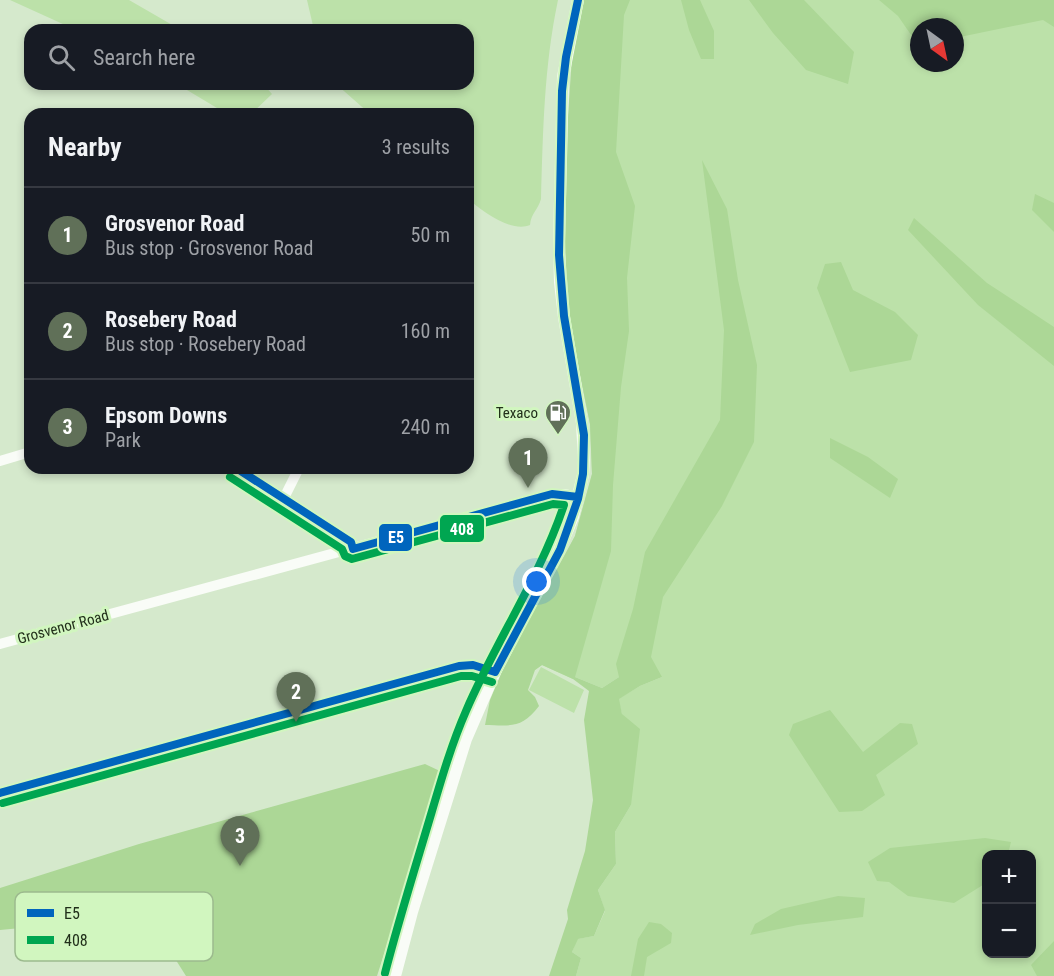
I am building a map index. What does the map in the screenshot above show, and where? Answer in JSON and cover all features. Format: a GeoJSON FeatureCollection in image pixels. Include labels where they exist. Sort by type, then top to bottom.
{"type":"FeatureCollection","features":[{"type":"Feature","properties":{"kind":"street"},"geometry":{"type":"LineString","coordinates":[[395,976],[404,937],[454,772],[474,718],[495,672],[563,541],[578,497],[585,460],[583,432],[564,317],[559,241],[563,77],[578,0]]}},
{"type":"Feature","properties":{"kind":"street"},"geometry":{"type":"LineString","coordinates":[[0,461],[24,454]]}},
{"type":"Feature","properties":{"kind":"street"},"geometry":{"type":"LineString","coordinates":[[246,474],[351,542],[353,549]]}},
{"type":"Feature","properties":{"kind":"street"},"geometry":{"type":"LineString","coordinates":[[284,498],[296,474]]}},
{"type":"Feature","properties":{"kind":"street","name":"Grosvenor Road"},"geometry":{"type":"LineString","coordinates":[[0,644],[552,494],[578,497]]}},
{"type":"Feature","properties":{"kind":"street"},"geometry":{"type":"LineString","coordinates":[[0,793],[459,666],[473,665],[495,672]]}},
{"type":"Feature","properties":{"kind":"green space"},"geometry":{"type":"Polygon","coordinates":[[[10,0],[129,0],[171,24],[63,24],[10,0]]]}},
{"type":"Feature","properties":{"kind":"green space"},"geometry":{"type":"Polygon","coordinates":[[[307,0],[558,0],[547,74],[541,199],[530,225],[514,226],[497,220],[474,204],[474,108],[363,108],[343,90],[474,90],[474,24],[313,24],[307,0]]]}},
{"type":"Feature","properties":{"kind":"green space"},"geometry":{"type":"Polygon","coordinates":[[[584,0],[1054,0],[1054,976],[576,976],[581,958],[572,952],[577,939],[594,936],[605,911],[598,890],[616,864],[615,832],[631,805],[622,714],[618,699],[662,677],[619,677],[602,688],[575,677],[573,679],[542,665],[535,670],[543,598],[575,536],[592,474],[590,424],[571,330],[584,0]]]}},
{"type":"Feature","properties":{"kind":"green space"},"geometry":{"type":"Polygon","coordinates":[[[584,0],[630,0],[624,15],[616,152],[635,206],[627,278],[629,331],[621,387],[613,485],[611,551],[575,677],[602,688],[619,677],[616,664],[633,609],[645,552],[720,420],[724,330],[702,160],[727,209],[738,280],[757,365],[754,442],[722,506],[663,597],[651,657],[662,677],[640,686],[619,699],[622,714],[640,729],[631,805],[615,832],[616,864],[598,890],[605,910],[594,936],[578,939],[572,952],[581,958],[576,976],[549,976],[568,919],[567,910],[585,851],[593,800],[584,720],[589,691],[573,679],[542,665],[535,670],[528,690],[535,697],[539,706],[533,713],[516,724],[485,725],[490,700],[506,662],[575,536],[592,474],[590,424],[571,330],[564,239],[566,144],[573,43],[584,0]]]}},
{"type":"Feature","properties":{"kind":"green space"},"geometry":{"type":"Polygon","coordinates":[[[681,0],[700,0],[714,31],[714,59],[701,59],[689,30],[681,0]]]}},
{"type":"Feature","properties":{"kind":"green space"},"geometry":{"type":"Polygon","coordinates":[[[749,0],[804,0],[854,52],[848,84],[806,70],[773,33],[749,0]]]}},
{"type":"Feature","properties":{"kind":"green space"},"geometry":{"type":"Polygon","coordinates":[[[879,0],[1054,0],[1054,27],[1043,20],[964,36],[964,18],[910,18],[910,33],[898,16],[879,0]]]}},
{"type":"Feature","properties":{"kind":"green space"},"geometry":{"type":"Polygon","coordinates":[[[187,90],[268,90],[272,94],[257,108],[217,108],[187,90]]]}},
{"type":"Feature","properties":{"kind":"green space"},"geometry":{"type":"Polygon","coordinates":[[[1035,194],[1054,203],[1054,232],[1032,210],[1035,194]]]}},
{"type":"Feature","properties":{"kind":"green space"},"geometry":{"type":"Polygon","coordinates":[[[914,218],[987,283],[1054,327],[1054,366],[978,305],[908,230],[914,218]]]}},
{"type":"Feature","properties":{"kind":"green space"},"geometry":{"type":"Polygon","coordinates":[[[841,262],[853,290],[895,312],[918,335],[911,360],[850,372],[817,288],[825,264],[841,262]]]}},
{"type":"Feature","properties":{"kind":"green space"},"geometry":{"type":"Polygon","coordinates":[[[830,438],[868,457],[898,479],[890,498],[830,458],[830,438]]]}},
{"type":"Feature","properties":{"kind":"green space"},"geometry":{"type":"Polygon","coordinates":[[[541,667],[584,690],[574,713],[529,690],[541,667]]]}},
{"type":"Feature","properties":{"kind":"green space"},"geometry":{"type":"Polygon","coordinates":[[[830,710],[863,752],[900,723],[912,724],[918,744],[876,775],[885,795],[862,811],[839,812],[789,735],[793,724],[830,710]]]}},
{"type":"Feature","properties":{"kind":"green space"},"geometry":{"type":"Polygon","coordinates":[[[425,764],[442,772],[377,976],[186,976],[176,961],[213,961],[213,892],[15,892],[15,929],[0,930],[0,888],[139,844],[425,764]]]}},
{"type":"Feature","properties":{"kind":"green space"},"geometry":{"type":"Polygon","coordinates":[[[985,838],[1011,842],[1009,850],[982,850],[982,886],[954,903],[908,896],[889,882],[877,881],[868,862],[890,848],[985,838]]]}},
{"type":"Feature","properties":{"kind":"green space"},"geometry":{"type":"Polygon","coordinates":[[[838,896],[865,898],[863,917],[798,925],[750,935],[755,924],[781,909],[838,896]]]}},
{"type":"Feature","properties":{"kind":"green space"},"geometry":{"type":"Polygon","coordinates":[[[649,922],[661,924],[672,933],[671,943],[647,957],[644,976],[631,976],[638,939],[649,922]]]}},
{"type":"Feature","properties":{"kind":"green space"},"geometry":{"type":"Polygon","coordinates":[[[1054,941],[1054,976],[1037,976],[1031,965],[1054,941]]]}},
{"type":"Feature","properties":{"kind":"transit line","name":"E5"},"geometry":{"type":"LineString","coordinates":[[0,793],[459,666],[473,665],[495,672],[560,550],[578,499],[583,474],[584,435],[564,316],[559,255],[562,91],[566,57],[578,0]]}},
{"type":"Feature","properties":{"kind":"transit line","name":"E5"},"geometry":{"type":"LineString","coordinates":[[245,474],[351,542],[353,549],[552,494],[578,497]]}},
{"type":"Feature","properties":{"kind":"transit line","name":"408"},"geometry":{"type":"LineString","coordinates":[[230,477],[342,549],[345,556],[352,559],[553,504],[564,505],[543,558],[478,685],[456,735],[385,973]]}},
{"type":"Feature","properties":{"kind":"transit line","name":"408"},"geometry":{"type":"LineString","coordinates":[[3,803],[461,676],[472,676],[492,682]]}},
{"type":"Feature","properties":{"kind":"place","name":"Texaco"},"geometry":{"type":"Point","coordinates":[558,436]}},
{"type":"Feature","properties":{"kind":"place","name":"Grosvenor Road"},"geometry":{"type":"Point","coordinates":[528,488]}},
{"type":"Feature","properties":{"kind":"place","name":"Rosebery Road"},"geometry":{"type":"Point","coordinates":[296,722]}},
{"type":"Feature","properties":{"kind":"place","name":"Epsom Downs"},"geometry":{"type":"Point","coordinates":[240,866]}}]}
